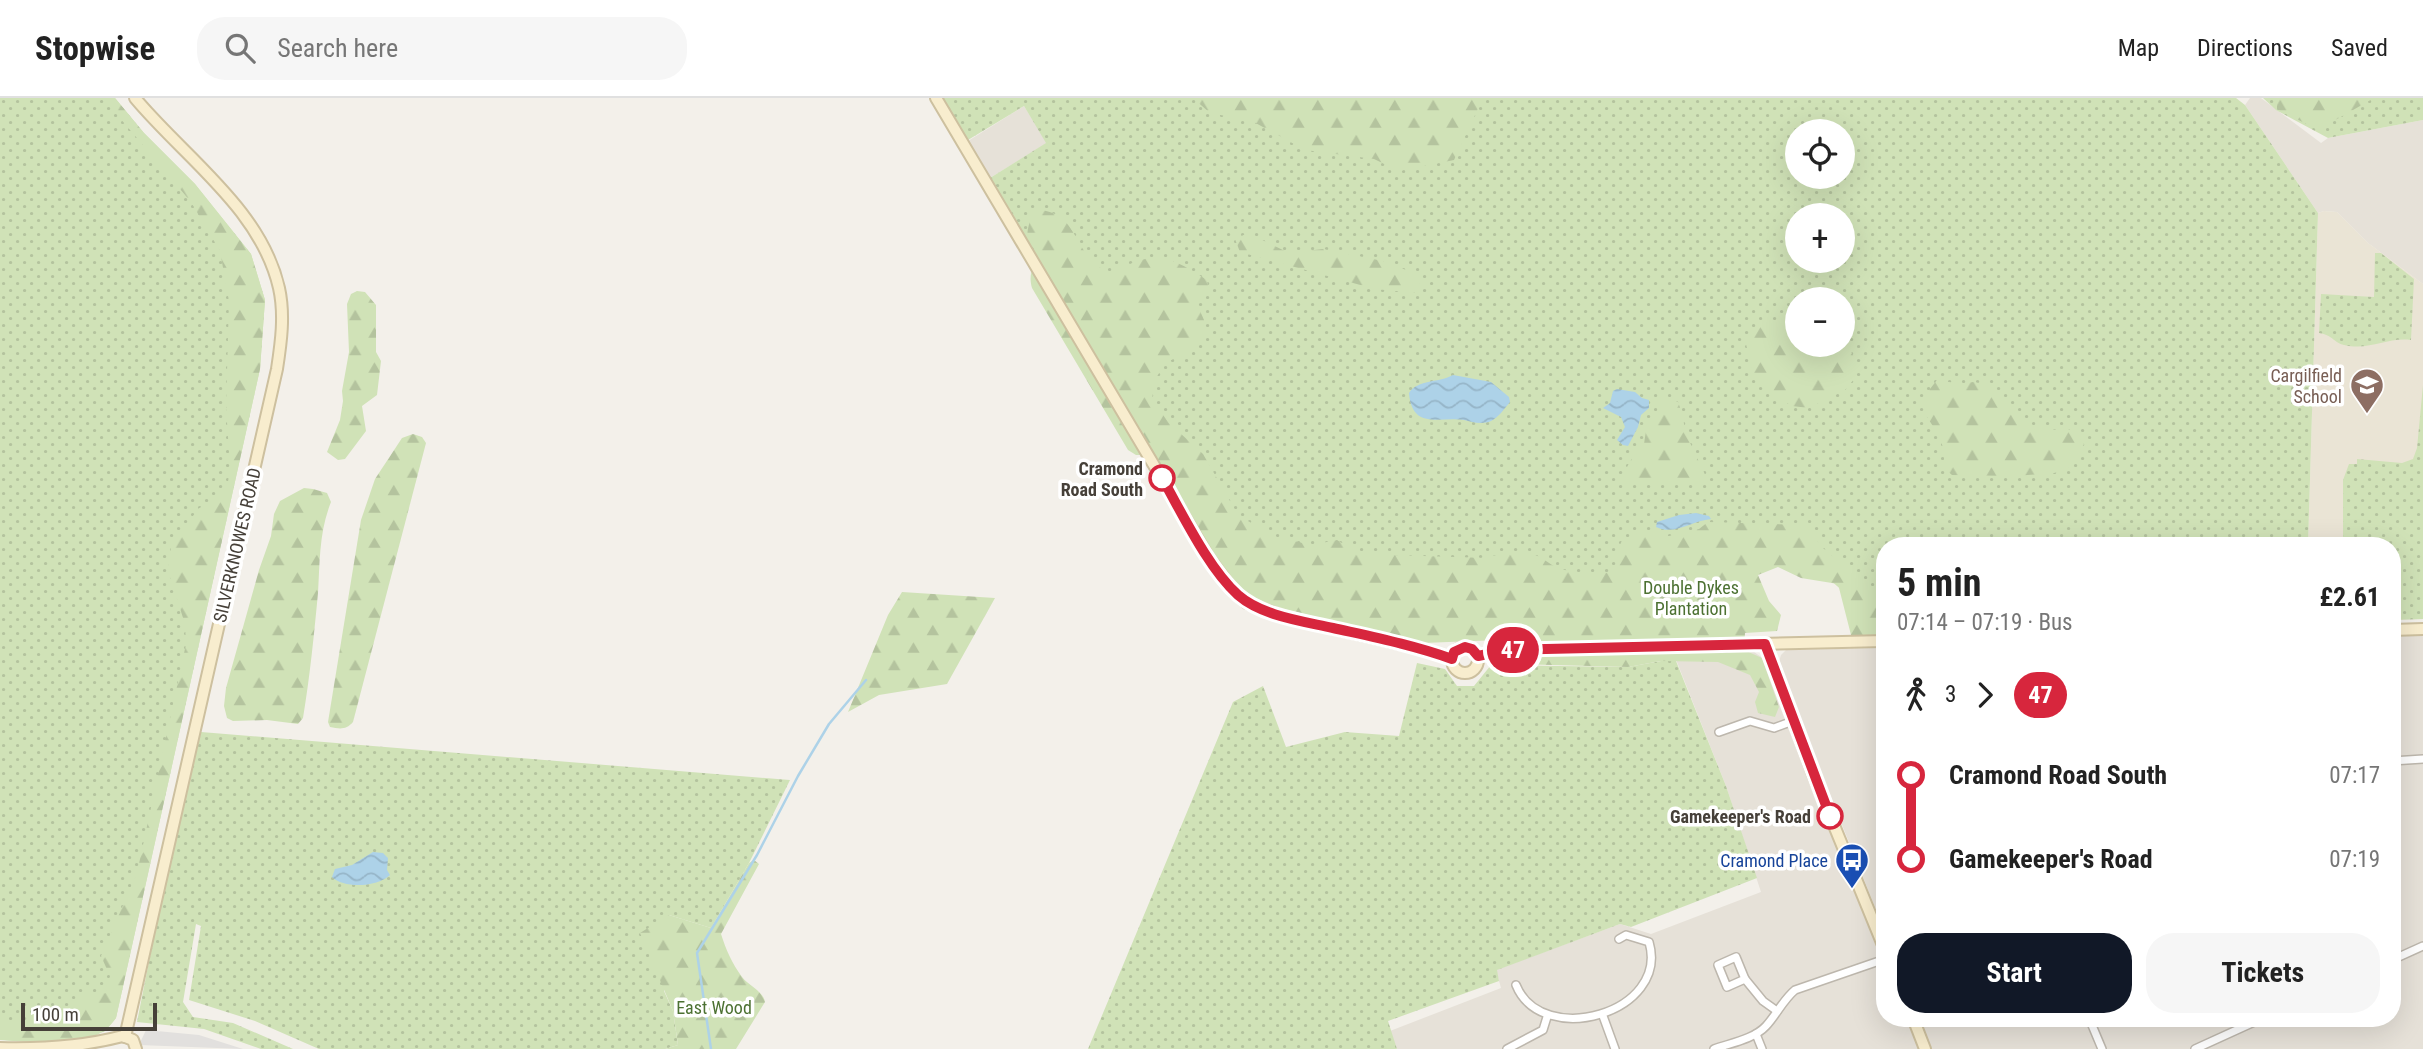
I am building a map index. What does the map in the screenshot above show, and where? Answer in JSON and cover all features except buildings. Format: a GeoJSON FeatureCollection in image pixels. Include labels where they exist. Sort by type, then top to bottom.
{"type":"FeatureCollection","features":[{"type":"Feature","properties":{"kind":"street","name":"SILVERKNOWES ROAD"},"geometry":{"type":"LineString","coordinates":[[117,1042],[266,419],[281,346],[282,327],[280,290],[269,258],[258,237],[230,199],[135,98]]}},
{"type":"Feature","properties":{"kind":"street"},"geometry":{"type":"LineString","coordinates":[[936,98],[1209,558],[1235,593],[1247,603],[1288,618],[1426,650],[1452,659]]}},
{"type":"Feature","properties":{"kind":"street"},"geometry":{"type":"LineString","coordinates":[[2401,630],[2423,629]]}},
{"type":"Feature","properties":{"kind":"street"},"geometry":{"type":"LineString","coordinates":[[1478,656],[1507,650],[1876,641]]}},
{"type":"Feature","properties":{"kind":"street"},"geometry":{"type":"LineString","coordinates":[[1765,644],[1876,928]]}},
{"type":"Feature","properties":{"kind":"street"},"geometry":{"type":"LineString","coordinates":[[1465,647],[1472,649],[1478,656],[1476,668],[1467,673],[1457,671],[1452,659],[1454,652],[1465,647]]}},
{"type":"Feature","properties":{"kind":"street"},"geometry":{"type":"LineString","coordinates":[[1720,732],[1750,721],[1774,727],[1793,721]]}},
{"type":"Feature","properties":{"kind":"street"},"geometry":{"type":"LineString","coordinates":[[2401,760],[2423,759]]}},
{"type":"Feature","properties":{"kind":"street"},"geometry":{"type":"LineString","coordinates":[[1516,985],[1525,1002],[1547,1017],[1571,1021],[1603,1016],[1625,1006],[1642,987],[1652,960],[1649,942],[1626,936],[1619,939]]}},
{"type":"Feature","properties":{"kind":"street"},"geometry":{"type":"LineString","coordinates":[[2401,956],[2423,946]]}},
{"type":"Feature","properties":{"kind":"street"},"geometry":{"type":"LineString","coordinates":[[1714,1049],[1756,1034],[1796,990],[1876,962]]}},
{"type":"Feature","properties":{"kind":"street"},"geometry":{"type":"LineString","coordinates":[[1745,979],[1763,1001],[1777,1011]]}},
{"type":"Feature","properties":{"kind":"street"},"geometry":{"type":"LineString","coordinates":[[1603,1016],[1615,1049]]}},
{"type":"Feature","properties":{"kind":"street"},"geometry":{"type":"LineString","coordinates":[[1507,1049],[1543,1030],[1547,1017]]}},
{"type":"Feature","properties":{"kind":"street"},"geometry":{"type":"LineString","coordinates":[[1916,1027],[1925,1049]]}},
{"type":"Feature","properties":{"kind":"street"},"geometry":{"type":"LineString","coordinates":[[2093,1027],[2102,1049]]}},
{"type":"Feature","properties":{"kind":"street"},"geometry":{"type":"LineString","coordinates":[[2195,1049],[2243,1027]]}},
{"type":"Feature","properties":{"kind":"street"},"geometry":{"type":"LineString","coordinates":[[1756,1034],[1762,1049]]}},
{"type":"Feature","properties":{"kind":"street"},"geometry":{"type":"LineString","coordinates":[[0,1048],[133,1040],[136,1049]]}},
{"type":"Feature","properties":{"kind":"shaded area"},"geometry":{"type":"Polygon","coordinates":[[[2250,98],[2261,98],[2321,143],[2328,138],[2423,120],[2423,284],[2368,243],[2337,212],[2318,213],[2245,105],[2250,98]]]}},
{"type":"Feature","properties":{"kind":"shaded area"},"geometry":{"type":"Polygon","coordinates":[[[1024,106],[1047,143],[990,178],[968,141],[1024,106]]]}},
{"type":"Feature","properties":{"kind":"shaded area","name":"Cargilfield School"},"geometry":{"type":"Polygon","coordinates":[[[2337,212],[2368,243],[2423,284],[2423,619],[2401,620],[2401,537],[2308,537],[2318,213],[2337,212]]]}},
{"type":"Feature","properties":{"kind":"shaded area"},"geometry":{"type":"Polygon","coordinates":[[[2401,636],[2423,636],[2423,1049],[1931,1049],[1922,1027],[2401,1027],[2401,636]]]}},
{"type":"Feature","properties":{"kind":"shaded area"},"geometry":{"type":"Polygon","coordinates":[[[1876,648],[1876,910],[1778,665],[1786,650],[1876,648]]]}},
{"type":"Feature","properties":{"kind":"shaded area"},"geometry":{"type":"Polygon","coordinates":[[[1750,649],[1764,659],[1876,940],[1876,1027],[1910,1027],[1919,1049],[1397,1049],[1390,1031],[1501,988],[1496,970],[1620,924],[1651,934],[1761,892],[1726,786],[1673,652],[1750,649]]]}},
{"type":"Feature","properties":{"kind":"shaded area"},"geometry":{"type":"Polygon","coordinates":[[[146,1030],[199,1035],[243,1049],[139,1045],[146,1030]]]}},
{"type":"Feature","properties":{"kind":"green space"},"geometry":{"type":"Polygon","coordinates":[[[0,98],[115,98],[144,133],[195,184],[251,254],[265,300],[260,369],[116,1018],[104,1032],[0,1040],[0,98]]]}},
{"type":"Feature","properties":{"kind":"green space"},"geometry":{"type":"Polygon","coordinates":[[[103,98],[115,98],[144,133],[195,184],[251,254],[265,300],[260,369],[116,1018],[105,1030],[84,1039],[54,1042],[0,1040],[0,1023],[54,1018],[83,996],[106,993],[110,976],[101,956],[137,873],[186,644],[185,624],[168,571],[171,547],[198,509],[227,490],[230,467],[226,407],[229,301],[220,251],[191,202],[103,98]]]}},
{"type":"Feature","properties":{"kind":"green space"},"geometry":{"type":"Polygon","coordinates":[[[943,98],[2236,98],[2245,105],[2318,213],[2308,537],[1876,537],[1876,620],[1797,551],[1625,589],[1237,591],[990,178],[1046,143],[1024,106],[968,140],[943,98]]]}},
{"type":"Feature","properties":{"kind":"green space"},"geometry":{"type":"Polygon","coordinates":[[[1193,98],[1483,98],[1454,160],[1399,171],[1374,159],[1305,150],[1252,121],[1210,113],[1193,98]]]}},
{"type":"Feature","properties":{"kind":"green space"},"geometry":{"type":"Polygon","coordinates":[[[2263,98],[2423,98],[2423,120],[2328,138],[2276,110],[2263,98]]]}},
{"type":"Feature","properties":{"kind":"green space"},"geometry":{"type":"Polygon","coordinates":[[[2277,98],[2374,98],[2318,130],[2277,109],[2277,98]]]}},
{"type":"Feature","properties":{"kind":"green space","name":"Double Dykes Plantation"},"geometry":{"type":"Polygon","coordinates":[[[1040,210],[1064,220],[1089,258],[1108,274],[1137,261],[1159,258],[1180,264],[1207,280],[1209,292],[1196,302],[1204,320],[1206,337],[1190,351],[1167,362],[1155,379],[1152,399],[1168,422],[1203,454],[1238,515],[1273,536],[1311,545],[1337,540],[1360,554],[1486,558],[1504,553],[1524,552],[1538,556],[1561,569],[1591,574],[1613,571],[1623,539],[1647,532],[1669,536],[1699,529],[1708,522],[1805,525],[1823,548],[1876,596],[1876,635],[1851,635],[1838,584],[1801,578],[1778,567],[1758,575],[1769,601],[1781,615],[1777,631],[1745,633],[1744,650],[1762,658],[1779,707],[1775,717],[1758,713],[1755,702],[1759,692],[1750,675],[1718,662],[1661,661],[1628,667],[1510,664],[1500,640],[1423,643],[1275,607],[1238,590],[1217,563],[1157,461],[1150,455],[1136,455],[1128,450],[1032,288],[1031,273],[1036,254],[1029,240],[1028,227],[1032,215],[1040,210]]]}},
{"type":"Feature","properties":{"kind":"green space"},"geometry":{"type":"Polygon","coordinates":[[[1248,233],[1289,253],[1323,249],[1383,261],[1419,275],[1420,285],[1416,293],[1375,289],[1240,252],[1235,239],[1248,233]]]}},
{"type":"Feature","properties":{"kind":"green space"},"geometry":{"type":"Polygon","coordinates":[[[2375,253],[2381,253],[2414,279],[2411,340],[2353,346],[2341,344],[2319,333],[2321,294],[2374,297],[2375,253]]]}},
{"type":"Feature","properties":{"kind":"green space"},"geometry":{"type":"Polygon","coordinates":[[[357,291],[365,292],[376,305],[376,352],[381,361],[377,395],[362,406],[366,431],[345,459],[338,460],[327,452],[340,420],[343,401],[342,391],[349,352],[347,304],[351,294],[357,291]]]}},
{"type":"Feature","properties":{"kind":"green space"},"geometry":{"type":"Polygon","coordinates":[[[1785,321],[1785,357],[1854,357],[1855,378],[1845,390],[1809,408],[1792,406],[1766,391],[1754,377],[1746,344],[1751,329],[1785,321]]]}},
{"type":"Feature","properties":{"kind":"green space"},"geometry":{"type":"Polygon","coordinates":[[[1937,380],[1985,384],[2011,405],[2025,422],[2046,430],[2068,429],[2079,433],[2084,444],[2073,463],[2065,470],[2054,473],[2015,476],[1952,475],[1943,467],[1942,445],[1924,412],[1930,389],[1937,380]]]}},
{"type":"Feature","properties":{"kind":"green space"},"geometry":{"type":"Polygon","coordinates":[[[2423,385],[2423,619],[2401,620],[2401,537],[2343,537],[2343,480],[2349,464],[2357,464],[2357,459],[2402,463],[2413,459],[2417,448],[2423,385]]]}},
{"type":"Feature","properties":{"kind":"green space"},"geometry":{"type":"Polygon","coordinates":[[[1663,395],[1678,402],[1685,432],[1708,481],[1699,487],[1680,482],[1658,485],[1642,481],[1633,483],[1625,481],[1622,476],[1644,444],[1647,424],[1657,411],[1663,395]]]}},
{"type":"Feature","properties":{"kind":"green space"},"geometry":{"type":"Polygon","coordinates":[[[413,434],[422,437],[426,443],[353,722],[343,728],[330,727],[328,722],[361,520],[375,479],[402,438],[413,434]]]}},
{"type":"Feature","properties":{"kind":"green space"},"geometry":{"type":"Polygon","coordinates":[[[304,488],[327,493],[331,502],[322,536],[303,718],[298,724],[267,720],[233,721],[227,718],[224,706],[226,688],[271,536],[274,514],[280,501],[304,488]]]}},
{"type":"Feature","properties":{"kind":"green space"},"geometry":{"type":"Polygon","coordinates":[[[902,592],[995,598],[947,684],[879,695],[848,712],[888,615],[902,592]]]}},
{"type":"Feature","properties":{"kind":"green space"},"geometry":{"type":"Polygon","coordinates":[[[1676,661],[1726,786],[1757,878],[1631,927],[1620,924],[1497,970],[1499,981],[1388,1021],[1397,1049],[1088,1049],[1233,702],[1263,686],[1286,747],[1345,732],[1399,736],[1417,663],[1445,669],[1457,686],[1474,686],[1491,665],[1628,667],[1676,661]]]}},
{"type":"Feature","properties":{"kind":"green space"},"geometry":{"type":"Polygon","coordinates":[[[201,732],[790,780],[749,863],[711,928],[669,915],[664,991],[673,1011],[678,1045],[665,1049],[319,1049],[255,1021],[189,1000],[201,926],[196,924],[183,1002],[193,1017],[233,1023],[293,1049],[261,1049],[204,1029],[137,1022],[158,916],[201,732]]]}},
{"type":"Feature","properties":{"kind":"green space","name":"East Wood"},"geometry":{"type":"Polygon","coordinates":[[[754,860],[759,864],[721,934],[738,972],[762,995],[765,1002],[736,1049],[665,1049],[678,1045],[673,1011],[640,933],[669,915],[711,928],[749,863],[754,860]]]}},
{"type":"Feature","properties":{"kind":"water"},"geometry":{"type":"Polygon","coordinates":[[[1453,375],[1491,382],[1509,397],[1510,402],[1496,418],[1484,423],[1429,419],[1416,413],[1409,393],[1418,385],[1453,375]]]}},
{"type":"Feature","properties":{"kind":"water"},"geometry":{"type":"Polygon","coordinates":[[[1617,389],[1635,392],[1649,400],[1649,408],[1641,415],[1628,446],[1617,440],[1625,427],[1621,417],[1603,408],[1610,403],[1613,391],[1617,389]]]}},
{"type":"Feature","properties":{"kind":"water"},"geometry":{"type":"Polygon","coordinates":[[[1696,513],[1711,519],[1670,530],[1656,527],[1657,522],[1696,513]]]}},
{"type":"Feature","properties":{"kind":"water"},"geometry":{"type":"Polygon","coordinates":[[[373,852],[383,853],[388,858],[387,870],[390,875],[385,879],[370,884],[352,885],[332,877],[335,869],[352,865],[373,852]]]}},
{"type":"Feature","properties":{"kind":"waterway"},"geometry":{"type":"LineString","coordinates":[[711,1049],[697,953],[757,855],[798,776],[829,724],[866,680]]}},
{"type":"Feature","properties":{"kind":"bus line","name":"47"},"geometry":{"type":"LineString","coordinates":[[1162,478],[1209,558],[1235,593],[1247,603],[1288,618],[1426,650],[1452,659],[1454,652],[1465,647],[1472,649],[1478,656],[1507,650],[1765,644],[1830,816]]}},
{"type":"Feature","properties":{"kind":"place","name":"Cargilfield School"},"geometry":{"type":"Point","coordinates":[2367,415]}},
{"type":"Feature","properties":{"kind":"place","name":"Cramond Road South"},"geometry":{"type":"Point","coordinates":[1162,478]}},
{"type":"Feature","properties":{"kind":"place","name":"Gamekeeper's Road"},"geometry":{"type":"Point","coordinates":[1830,816]}},
{"type":"Feature","properties":{"kind":"place","name":"Cramond Place"},"geometry":{"type":"Point","coordinates":[1852,890]}}]}
